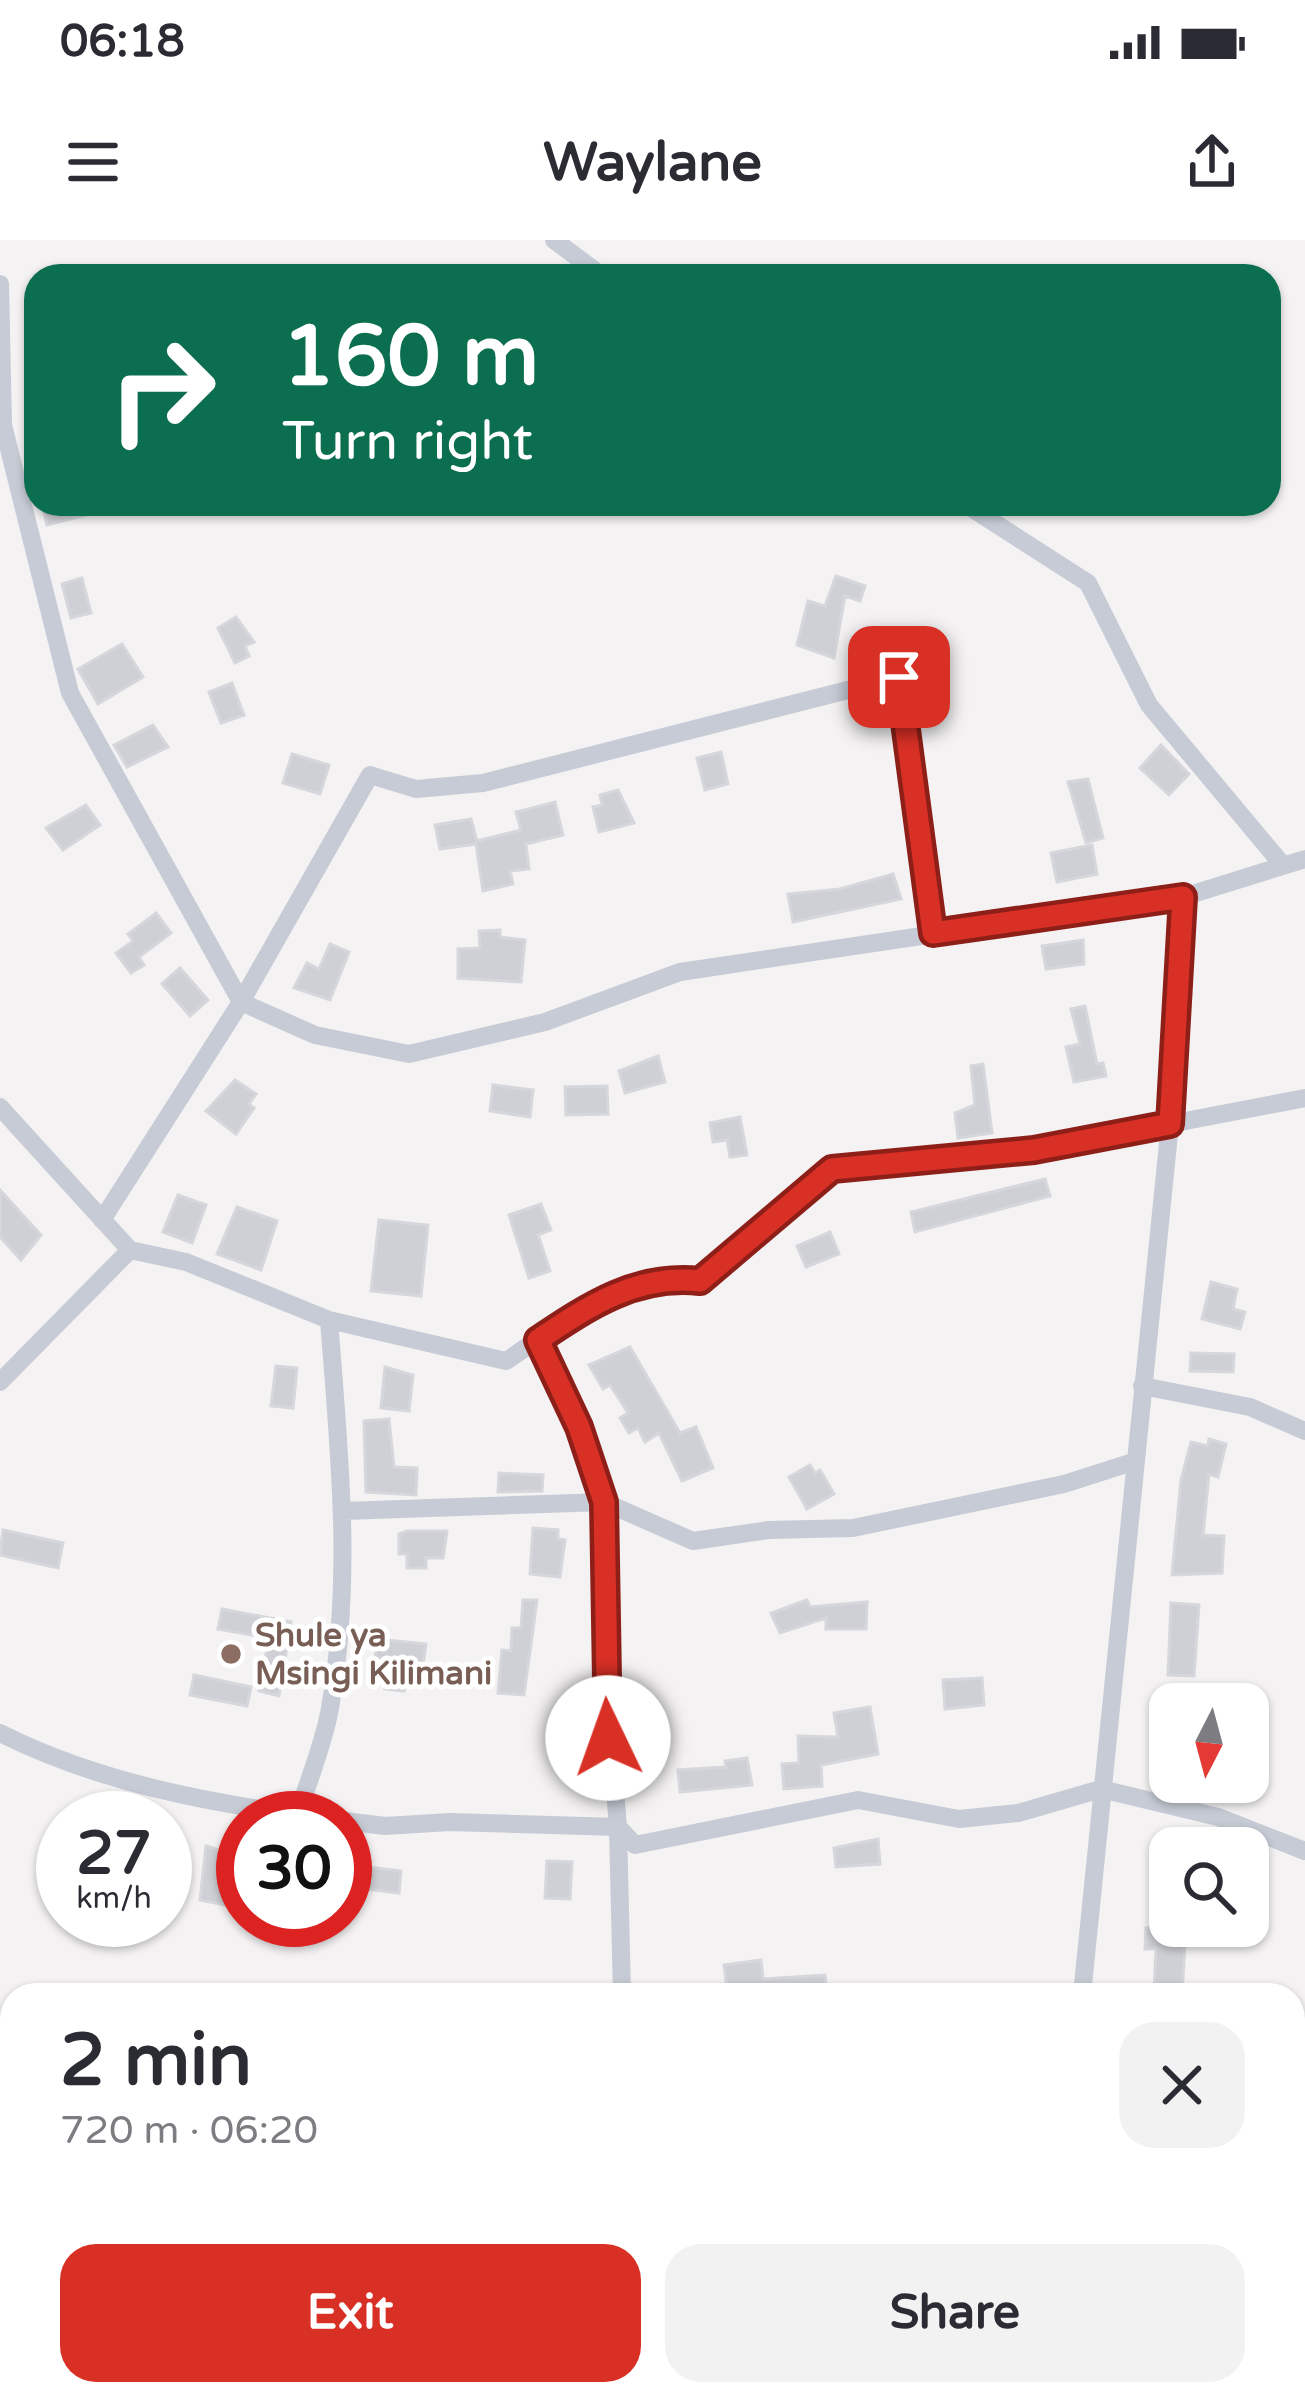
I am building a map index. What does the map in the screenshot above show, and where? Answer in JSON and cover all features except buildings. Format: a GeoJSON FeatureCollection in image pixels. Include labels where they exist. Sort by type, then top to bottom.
{"type":"FeatureCollection","features":[{"type":"Feature","properties":{"kind":"street"},"geometry":{"type":"LineString","coordinates":[[554,240],[586,264]]}},
{"type":"Feature","properties":{"kind":"street"},"geometry":{"type":"LineString","coordinates":[[0,284],[3,425],[24,509]]}},
{"type":"Feature","properties":{"kind":"street"},"geometry":{"type":"LineString","coordinates":[[26,516],[70,693],[241,1002],[315,1035],[409,1054],[545,1022],[680,972],[1183,897],[1282,863],[1305,860]]}},
{"type":"Feature","properties":{"kind":"street"},"geometry":{"type":"LineString","coordinates":[[984,516],[1088,583],[1149,705],[1282,863]]}},
{"type":"Feature","properties":{"kind":"street"},"geometry":{"type":"LineString","coordinates":[[102,1220],[241,1002],[370,775],[416,789],[484,784],[899,677],[933,933]]}},
{"type":"Feature","properties":{"kind":"street"},"geometry":{"type":"LineString","coordinates":[[1083,1983],[1170,1124],[1183,897]]}},
{"type":"Feature","properties":{"kind":"street"},"geometry":{"type":"LineString","coordinates":[[0,1107],[130,1250],[185,1262],[329,1320],[506,1361],[602,1298],[663,1277],[700,1281],[832,1169],[1034,1150],[1305,1098]]}},
{"type":"Feature","properties":{"kind":"street"},"geometry":{"type":"LineString","coordinates":[[0,1382],[130,1250]]}},
{"type":"Feature","properties":{"kind":"street"},"geometry":{"type":"LineString","coordinates":[[305,1791],[329,1712],[343,1611],[344,1511],[329,1320]]}},
{"type":"Feature","properties":{"kind":"street"},"geometry":{"type":"LineString","coordinates":[[538,1340],[579,1427],[604,1502],[605,1672],[618,1827],[622,1983]]}},
{"type":"Feature","properties":{"kind":"street"},"geometry":{"type":"LineString","coordinates":[[1142,1387],[1250,1407],[1305,1431]]}},
{"type":"Feature","properties":{"kind":"street"},"geometry":{"type":"LineString","coordinates":[[344,1511],[604,1502],[693,1541],[769,1530],[853,1528],[1064,1484],[1136,1461]]}},
{"type":"Feature","properties":{"kind":"street"},"geometry":{"type":"LineString","coordinates":[[0,1733],[52,1759],[216,1801]]}},
{"type":"Feature","properties":{"kind":"street"},"geometry":{"type":"LineString","coordinates":[[372,1822],[618,1827],[635,1844],[858,1800],[912,1814],[990,1817],[1101,1789],[1218,1817],[1305,1851]]}},
{"type":"Feature","properties":{"kind":"place","name":"Shule ya Msingi Kilimani"},"geometry":{"type":"Point","coordinates":[231,1654]}},
{"type":"Feature","properties":{"kind":"route"},"geometry":{"type":"LineString","coordinates":[[608,1738],[604,1502],[579,1427],[538,1340],[602,1298],[663,1277],[700,1281],[832,1169],[1034,1150],[1170,1124],[1183,897],[933,933],[899,677]]}}]}
